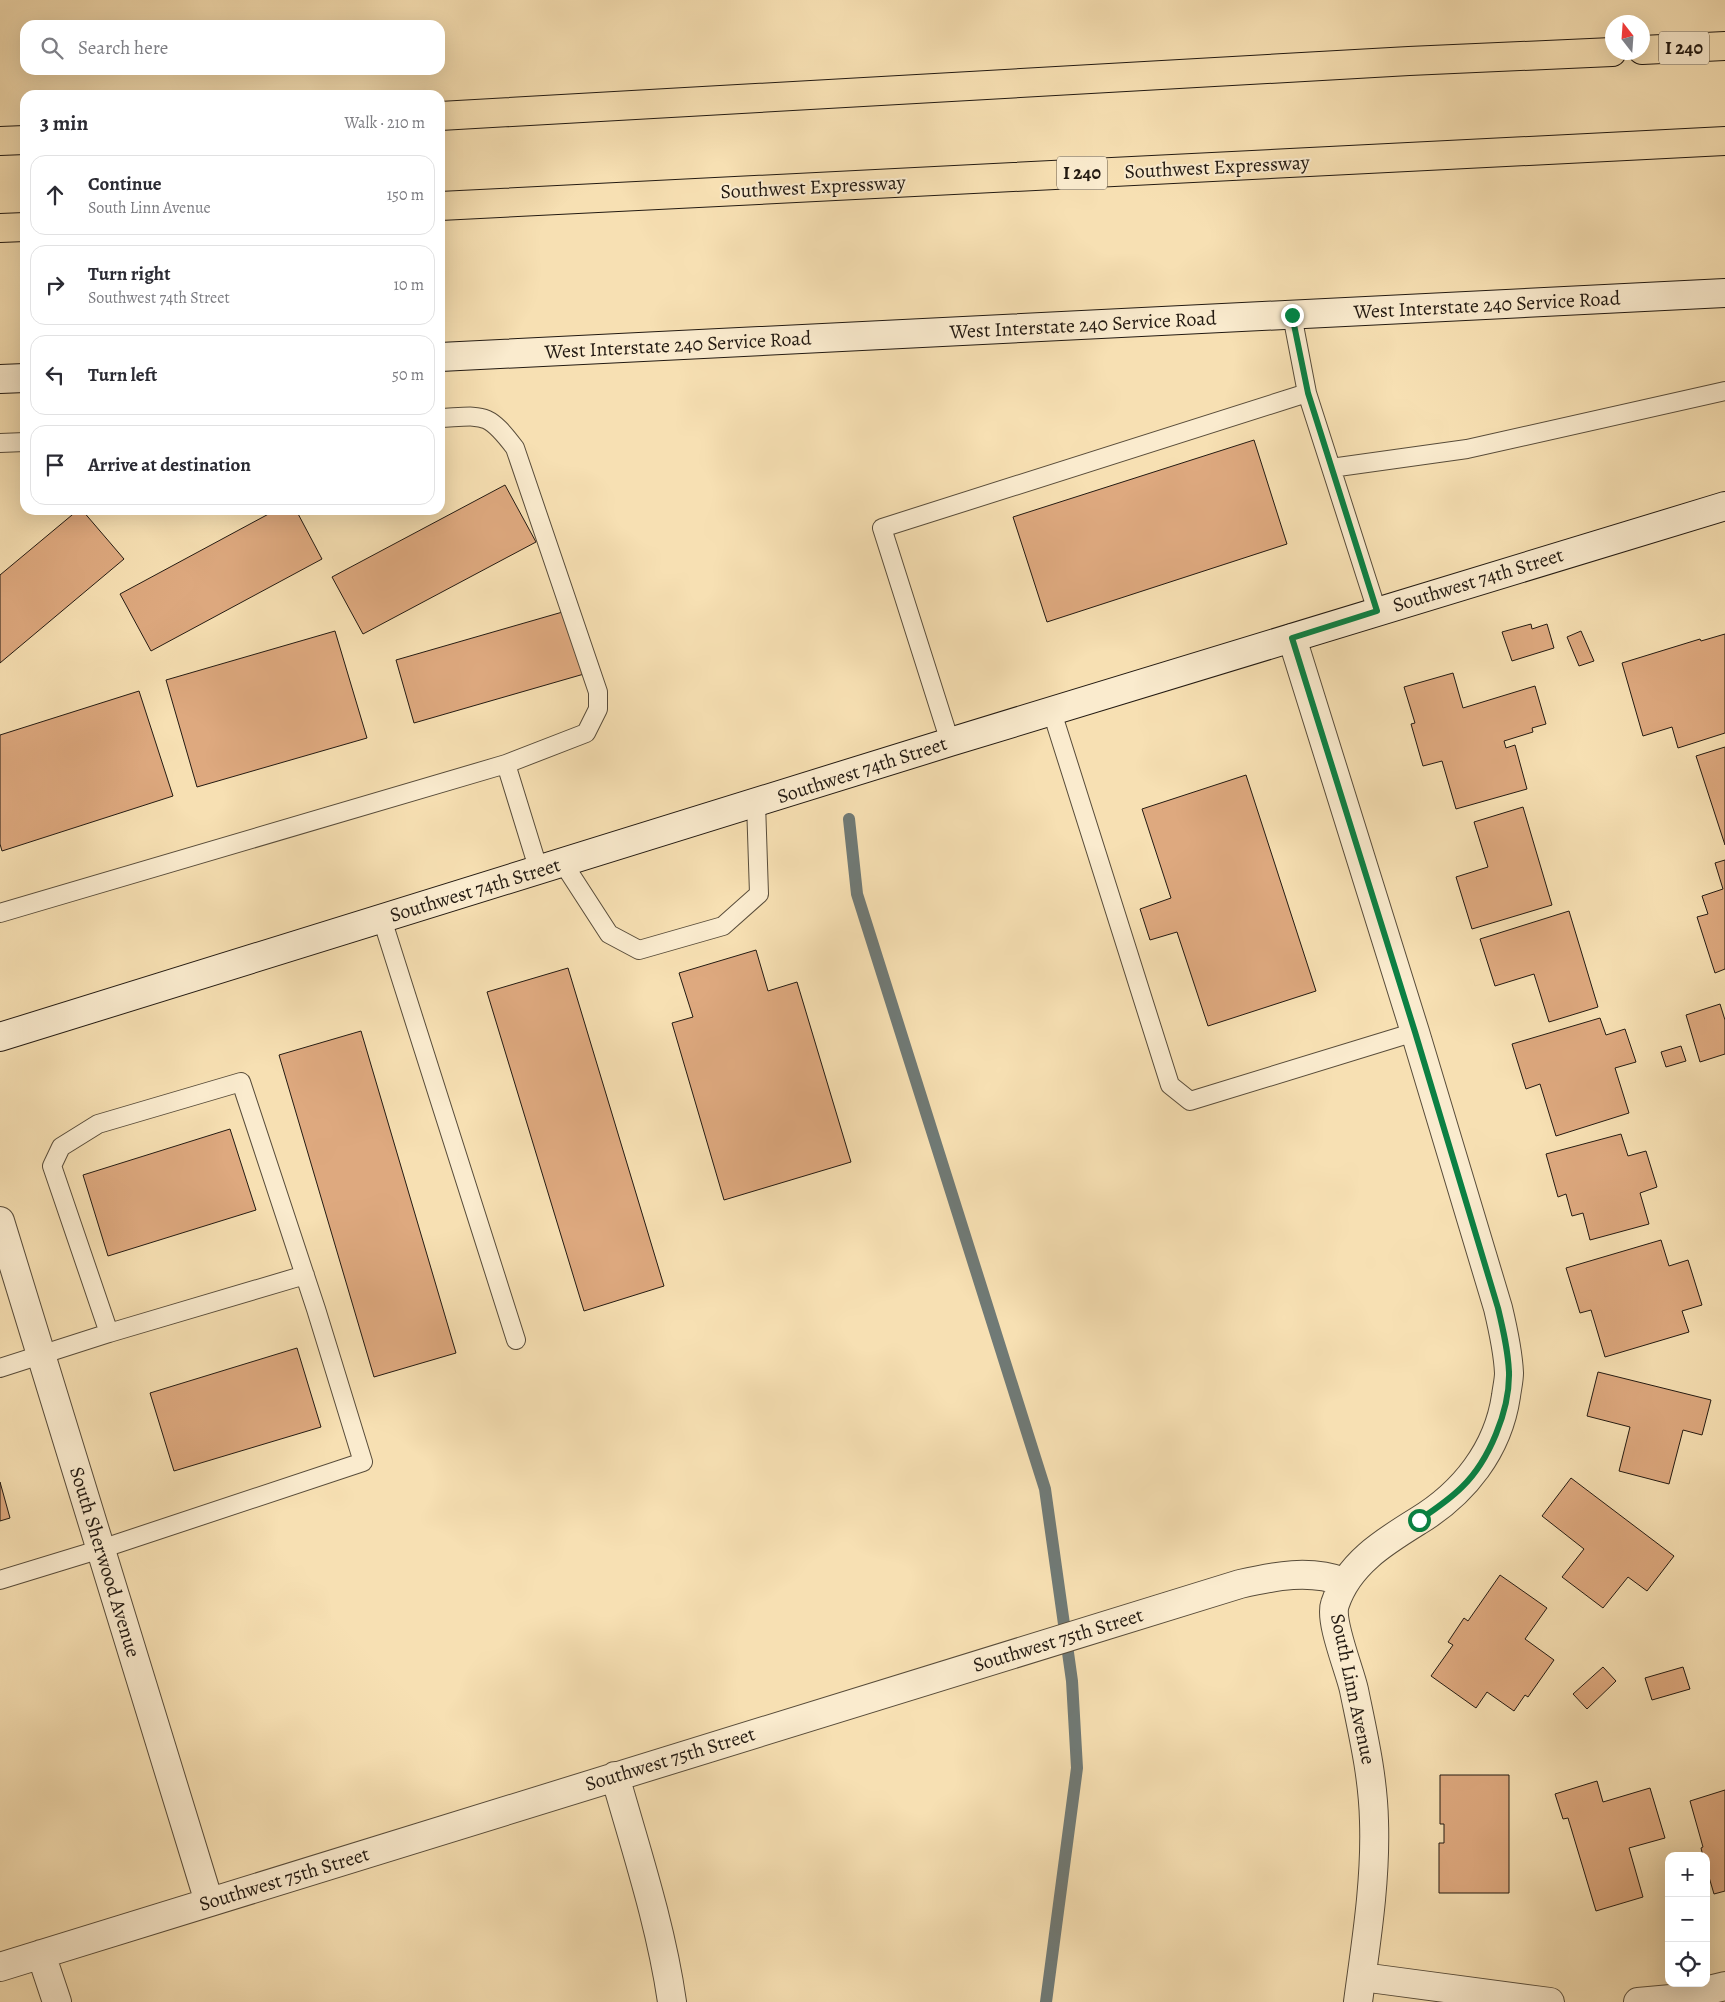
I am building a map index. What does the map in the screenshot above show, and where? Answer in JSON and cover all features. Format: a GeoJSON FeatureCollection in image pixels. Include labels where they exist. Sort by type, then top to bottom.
{"type":"FeatureCollection","features":[{"type":"Feature","properties":{"kind":"highway","name":"I 240"},"geometry":{"type":"LineString","coordinates":[[1650,50],[1725,46]]}},
{"type":"Feature","properties":{"kind":"highway"},"geometry":{"type":"LineString","coordinates":[[445,116],[1379,63],[1605,52]]}},
{"type":"Feature","properties":{"kind":"highway"},"geometry":{"type":"LineString","coordinates":[[0,141],[20,140]]}},
{"type":"Feature","properties":{"kind":"highway","name":"Southwest Expressway"},"geometry":{"type":"LineString","coordinates":[[445,206],[1725,141]]}},
{"type":"Feature","properties":{"kind":"highway"},"geometry":{"type":"LineString","coordinates":[[0,228],[20,227]]}},
{"type":"Feature","properties":{"kind":"street","name":"West Interstate 240 Service Road"},"geometry":{"type":"LineString","coordinates":[[445,357],[1725,293]]}},
{"type":"Feature","properties":{"kind":"street"},"geometry":{"type":"LineString","coordinates":[[0,379],[20,378]]}},
{"type":"Feature","properties":{"kind":"street","name":"Southwest 74th Street"},"geometry":{"type":"LineString","coordinates":[[0,1037],[756,804],[950,742],[1725,506]]}},
{"type":"Feature","properties":{"kind":"street","name":"South Linn Avenue"},"geometry":{"type":"LineString","coordinates":[[1292,638],[1415,1032],[1498,1308],[1506,1342],[1509,1374],[1504,1408],[1496,1434],[1482,1462],[1473,1474],[1446,1501],[1392,1536],[1369,1555],[1344,1582],[1334,1607],[1335,1619],[1352,1683],[1368,1756],[1374,1821],[1371,1911],[1360,1990]]}},
{"type":"Feature","properties":{"kind":"street","name":"South Sherwood Avenue"},"geometry":{"type":"LineString","coordinates":[[0,1221],[209,1902]]}},
{"type":"Feature","properties":{"kind":"street","name":"Southwest 75th Street"},"geometry":{"type":"LineString","coordinates":[[0,1967],[1240,1584],[1264,1578],[1312,1574],[1331,1577],[1344,1582]]}},
{"type":"Feature","properties":{"kind":"street"},"geometry":{"type":"LineString","coordinates":[[615,1776],[668,1972],[672,2002]]}},
{"type":"Feature","properties":{"kind":"street"},"geometry":{"type":"LineString","coordinates":[[41,1954],[58,2002]]}},
{"type":"Feature","properties":{"kind":"street"},"geometry":{"type":"LineString","coordinates":[[1638,2002],[1671,1998],[1725,1986]]}},
{"type":"Feature","properties":{"kind":"street"},"geometry":{"type":"LineString","coordinates":[[1360,1990],[1436,1989],[1550,2002]]}},
{"type":"Feature","properties":{"kind":"lane"},"geometry":{"type":"LineString","coordinates":[[1292,315],[1308,393],[1377,611]]}},
{"type":"Feature","properties":{"kind":"lane"},"geometry":{"type":"LineString","coordinates":[[1331,468],[1467,450],[1725,391]]}},
{"type":"Feature","properties":{"kind":"lane"},"geometry":{"type":"LineString","coordinates":[[950,742],[882,528],[1308,393]]}},
{"type":"Feature","properties":{"kind":"lane"},"geometry":{"type":"LineString","coordinates":[[0,913],[506,764],[586,733],[598,709],[598,692],[515,448],[499,428],[485,418],[474,416],[445,418]]}},
{"type":"Feature","properties":{"kind":"lane"},"geometry":{"type":"LineString","coordinates":[[0,443],[20,442]]}},
{"type":"Feature","properties":{"kind":"lane"},"geometry":{"type":"LineString","coordinates":[[1052,712],[1170,1085],[1190,1101],[1415,1032]]}},
{"type":"Feature","properties":{"kind":"lane"},"geometry":{"type":"LineString","coordinates":[[506,764],[551,866],[609,934],[639,950],[723,926],[759,894],[756,804]]}},
{"type":"Feature","properties":{"kind":"lane"},"geometry":{"type":"LineString","coordinates":[[382,919],[516,1340]]}},
{"type":"Feature","properties":{"kind":"lane"},"geometry":{"type":"LineString","coordinates":[[0,1580],[101,1549],[362,1462],[305,1275],[241,1082],[98,1124],[61,1147],[52,1166],[109,1333]]}},
{"type":"Feature","properties":{"kind":"lane"},"geometry":{"type":"LineString","coordinates":[[0,1368],[109,1333],[305,1275]]}},
{"type":"Feature","properties":{"kind":"building"},"geometry":{"type":"Polygon","coordinates":[[[1254,440],[1287,544],[1047,622],[1013,517],[1254,440]]]}},
{"type":"Feature","properties":{"kind":"building"},"geometry":{"type":"Polygon","coordinates":[[[505,485],[536,542],[363,634],[332,577],[505,485]]]}},
{"type":"Feature","properties":{"kind":"building"},"geometry":{"type":"Polygon","coordinates":[[[72,515],[86,515],[124,559],[0,663],[0,575],[72,515]]]}},
{"type":"Feature","properties":{"kind":"building"},"geometry":{"type":"Polygon","coordinates":[[[267,515],[299,515],[322,559],[151,651],[120,594],[267,515]]]}},
{"type":"Feature","properties":{"kind":"building"},"geometry":{"type":"Polygon","coordinates":[[[566,611],[584,674],[414,723],[396,660],[566,611]]]}},
{"type":"Feature","properties":{"kind":"building"},"geometry":{"type":"Polygon","coordinates":[[[1531,624],[1532,629],[1547,624],[1554,648],[1512,661],[1502,632],[1531,624]]]}},
{"type":"Feature","properties":{"kind":"building"},"geometry":{"type":"Polygon","coordinates":[[[335,631],[367,738],[197,787],[166,680],[335,631]]]}},
{"type":"Feature","properties":{"kind":"building"},"geometry":{"type":"Polygon","coordinates":[[[1581,631],[1594,661],[1579,666],[1567,637],[1581,631]]]}},
{"type":"Feature","properties":{"kind":"building"},"geometry":{"type":"Polygon","coordinates":[[[1725,634],[1725,733],[1678,748],[1672,727],[1643,736],[1622,663],[1700,639],[1701,641],[1725,634]]]}},
{"type":"Feature","properties":{"kind":"building"},"geometry":{"type":"Polygon","coordinates":[[[1453,673],[1463,708],[1535,686],[1546,724],[1532,728],[1533,732],[1504,741],[1506,748],[1515,745],[1527,789],[1456,809],[1442,761],[1423,766],[1411,724],[1415,723],[1404,687],[1453,673]]]}},
{"type":"Feature","properties":{"kind":"building"},"geometry":{"type":"Polygon","coordinates":[[[139,691],[173,796],[2,851],[0,844],[0,735],[139,691]]]}},
{"type":"Feature","properties":{"kind":"building"},"geometry":{"type":"Polygon","coordinates":[[[1725,747],[1725,845],[1696,756],[1725,747]]]}},
{"type":"Feature","properties":{"kind":"building"},"geometry":{"type":"Polygon","coordinates":[[[1246,775],[1316,991],[1208,1026],[1177,932],[1150,940],[1140,909],[1171,898],[1142,809],[1246,775]]]}},
{"type":"Feature","properties":{"kind":"building"},"geometry":{"type":"Polygon","coordinates":[[[1523,807],[1552,905],[1472,929],[1456,877],[1488,867],[1474,822],[1523,807]]]}},
{"type":"Feature","properties":{"kind":"building"},"geometry":{"type":"Polygon","coordinates":[[[1725,860],[1725,969],[1715,973],[1697,917],[1708,914],[1702,896],[1723,889],[1715,863],[1725,860]]]}},
{"type":"Feature","properties":{"kind":"building"},"geometry":{"type":"Polygon","coordinates":[[[1569,911],[1598,1007],[1549,1022],[1534,974],[1495,986],[1480,939],[1569,911]]]}},
{"type":"Feature","properties":{"kind":"building"},"geometry":{"type":"Polygon","coordinates":[[[756,950],[768,991],[797,982],[851,1162],[724,1200],[672,1023],[693,1017],[679,973],[756,950]]]}},
{"type":"Feature","properties":{"kind":"building"},"geometry":{"type":"Polygon","coordinates":[[[568,968],[664,1286],[584,1311],[487,992],[568,968]]]}},
{"type":"Feature","properties":{"kind":"building"},"geometry":{"type":"Polygon","coordinates":[[[1720,1004],[1725,1020],[1725,1054],[1700,1062],[1686,1015],[1720,1004]]]}},
{"type":"Feature","properties":{"kind":"building"},"geometry":{"type":"Polygon","coordinates":[[[1600,1018],[1606,1035],[1625,1029],[1636,1062],[1615,1068],[1629,1113],[1556,1136],[1540,1084],[1526,1089],[1512,1044],[1600,1018]]]}},
{"type":"Feature","properties":{"kind":"building"},"geometry":{"type":"Polygon","coordinates":[[[361,1031],[456,1353],[374,1377],[279,1055],[361,1031]]]}},
{"type":"Feature","properties":{"kind":"building"},"geometry":{"type":"Polygon","coordinates":[[[1681,1046],[1686,1061],[1666,1067],[1661,1052],[1681,1046]]]}},
{"type":"Feature","properties":{"kind":"building"},"geometry":{"type":"Polygon","coordinates":[[[230,1129],[256,1210],[108,1256],[83,1175],[230,1129]]]}},
{"type":"Feature","properties":{"kind":"building"},"geometry":{"type":"Polygon","coordinates":[[[1621,1134],[1628,1156],[1646,1151],[1657,1187],[1640,1193],[1649,1224],[1590,1240],[1583,1213],[1572,1216],[1566,1194],[1558,1197],[1546,1154],[1621,1134]]]}},
{"type":"Feature","properties":{"kind":"building"},"geometry":{"type":"Polygon","coordinates":[[[1661,1240],[1669,1266],[1688,1260],[1702,1305],[1682,1311],[1689,1332],[1605,1357],[1591,1310],[1580,1313],[1566,1268],[1661,1240]]]}},
{"type":"Feature","properties":{"kind":"building"},"geometry":{"type":"Polygon","coordinates":[[[297,1348],[321,1427],[174,1471],[150,1393],[297,1348]]]}},
{"type":"Feature","properties":{"kind":"building"},"geometry":{"type":"Polygon","coordinates":[[[1598,1372],[1711,1400],[1702,1435],[1683,1430],[1669,1484],[1619,1471],[1630,1427],[1587,1416],[1598,1372]]]}},
{"type":"Feature","properties":{"kind":"building"},"geometry":{"type":"Polygon","coordinates":[[[1571,1478],[1674,1556],[1647,1591],[1628,1577],[1603,1608],[1562,1577],[1584,1549],[1542,1516],[1571,1478]]]}},
{"type":"Feature","properties":{"kind":"building"},"geometry":{"type":"Polygon","coordinates":[[[0,1482],[10,1518],[0,1521],[0,1482]]]}},
{"type":"Feature","properties":{"kind":"building"},"geometry":{"type":"Polygon","coordinates":[[[1500,1575],[1547,1608],[1525,1639],[1554,1660],[1528,1697],[1525,1695],[1514,1711],[1487,1692],[1476,1708],[1431,1676],[1453,1645],[1448,1642],[1464,1618],[1468,1621],[1500,1575]]]}},
{"type":"Feature","properties":{"kind":"building"},"geometry":{"type":"Polygon","coordinates":[[[1603,1667],[1616,1681],[1587,1709],[1573,1694],[1603,1667]]]}},
{"type":"Feature","properties":{"kind":"building"},"geometry":{"type":"Polygon","coordinates":[[[1683,1667],[1690,1689],[1652,1700],[1645,1678],[1683,1667]]]}},
{"type":"Feature","properties":{"kind":"building"},"geometry":{"type":"Polygon","coordinates":[[[1440,1775],[1509,1775],[1509,1893],[1439,1893],[1439,1843],[1444,1843],[1444,1824],[1440,1824],[1440,1775]]]}},
{"type":"Feature","properties":{"kind":"building"},"geometry":{"type":"Polygon","coordinates":[[[1597,1781],[1603,1802],[1650,1788],[1665,1838],[1629,1848],[1643,1897],[1596,1911],[1568,1818],[1563,1819],[1555,1794],[1597,1781]]]}},
{"type":"Feature","properties":{"kind":"building"},"geometry":{"type":"Polygon","coordinates":[[[1725,1790],[1725,1891],[1714,1894],[1710,1880],[1710,1852],[1702,1852],[1701,1848],[1703,1847],[1690,1801],[1725,1790]]]}},
{"type":"Feature","properties":{"kind":"waterway"},"geometry":{"type":"LineString","coordinates":[[849,819],[857,894],[1045,1489],[1072,1681],[1077,1768],[1046,2002]]}},
{"type":"Feature","properties":{"kind":"route"},"geometry":{"type":"LineString","coordinates":[[1292,315],[1308,393],[1377,611],[1292,638],[1415,1032],[1498,1308],[1506,1342],[1509,1374],[1504,1408],[1496,1434],[1482,1462],[1463,1486],[1419,1520]]}}]}
